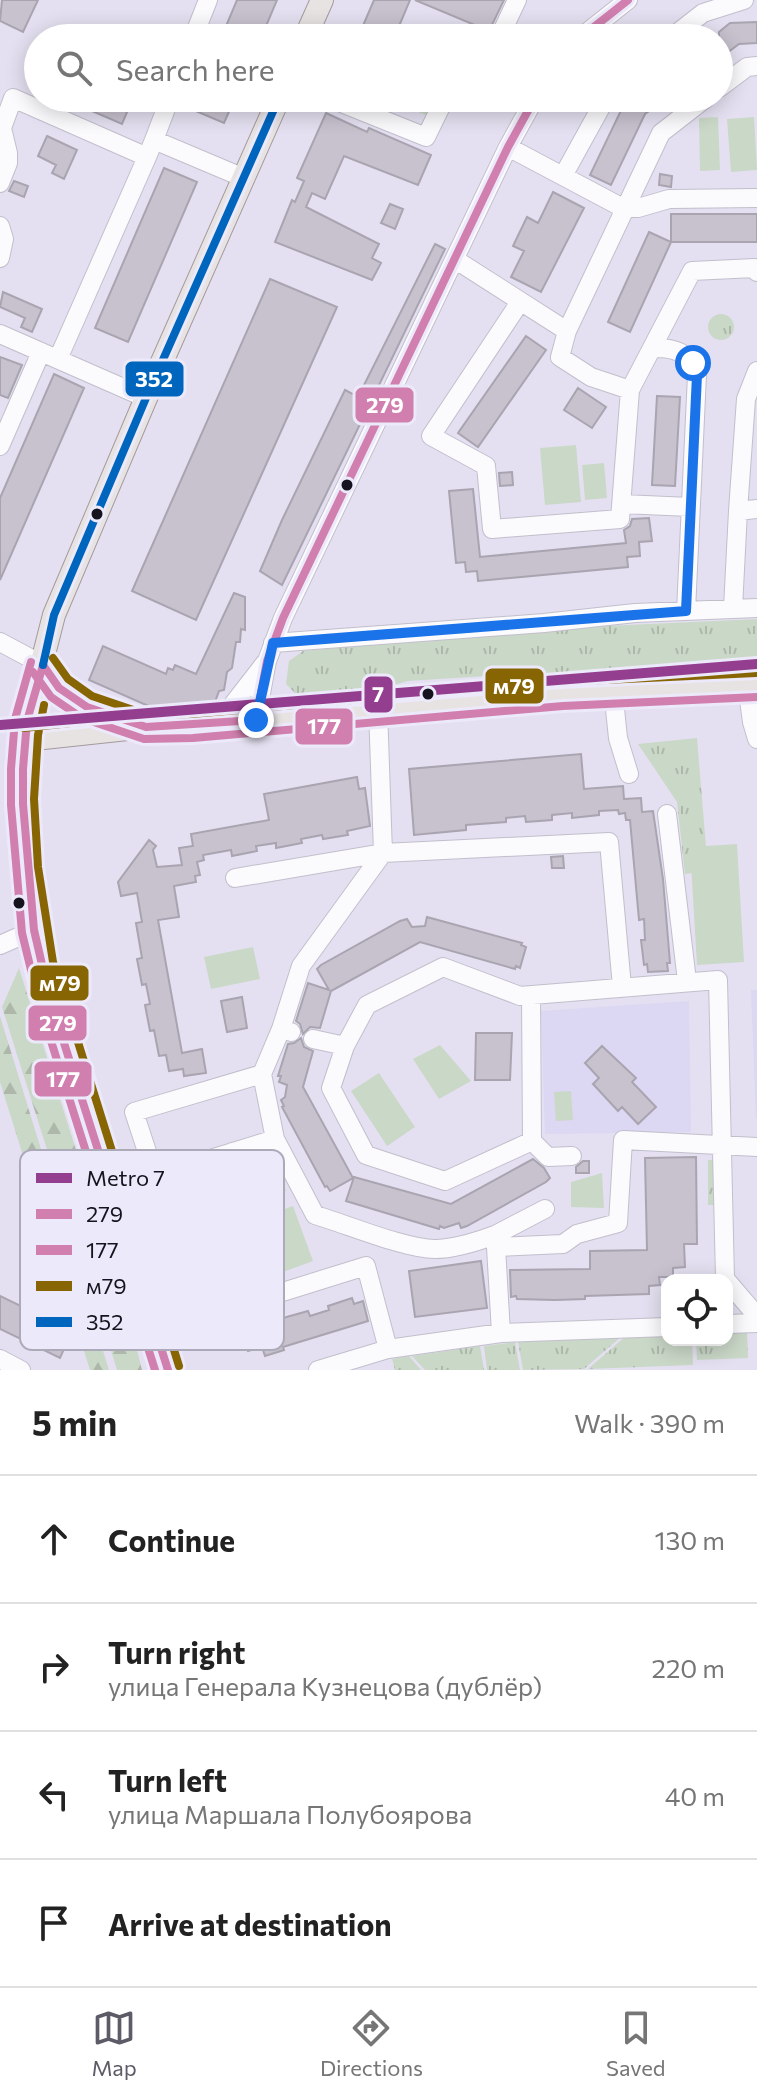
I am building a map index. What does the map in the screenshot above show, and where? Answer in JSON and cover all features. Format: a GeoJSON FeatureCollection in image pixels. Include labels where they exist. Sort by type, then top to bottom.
{"type":"FeatureCollection","features":[{"type":"Feature","properties":{"kind":"main road"},"geometry":{"type":"LineString","coordinates":[[311,24],[322,0]]}},
{"type":"Feature","properties":{"kind":"main road"},"geometry":{"type":"LineString","coordinates":[[99,1150],[50,999],[34,930],[23,804],[27,721],[54,615],[273,112]]}},
{"type":"Feature","properties":{"kind":"main road"},"geometry":{"type":"LineString","coordinates":[[43,665],[59,688],[87,707],[146,727]]}},
{"type":"Feature","properties":{"kind":"main road"},"geometry":{"type":"LineString","coordinates":[[25,740],[146,727],[613,690],[752,685]]}},
{"type":"Feature","properties":{"kind":"main road"},"geometry":{"type":"LineString","coordinates":[[162,1350],[168,1370]]}},
{"type":"Feature","properties":{"kind":"street"},"geometry":{"type":"LineString","coordinates":[[199,24],[208,0]]}},
{"type":"Feature","properties":{"kind":"street"},"geometry":{"type":"LineString","coordinates":[[506,24],[517,0]]}},
{"type":"Feature","properties":{"kind":"street"},"geometry":{"type":"LineString","coordinates":[[598,24],[628,0]]}},
{"type":"Feature","properties":{"kind":"street"},"geometry":{"type":"LineString","coordinates":[[689,24],[703,13],[744,0]]}},
{"type":"Feature","properties":{"kind":"street"},"geometry":{"type":"LineString","coordinates":[[733,78],[747,67],[757,66]]}},
{"type":"Feature","properties":{"kind":"street"},"geometry":{"type":"LineString","coordinates":[[0,183],[8,163],[2,128],[13,98],[24,102]]}},
{"type":"Feature","properties":{"kind":"street"},"geometry":{"type":"LineString","coordinates":[[51,112],[244,178]]}},
{"type":"Feature","properties":{"kind":"street"},"geometry":{"type":"LineString","coordinates":[[0,446],[50,356],[164,112]]}},
{"type":"Feature","properties":{"kind":"street"},"geometry":{"type":"LineString","coordinates":[[364,112],[426,137],[438,112]]}},
{"type":"Feature","properties":{"kind":"street"},"geometry":{"type":"LineString","coordinates":[[210,724],[227,712],[270,652],[527,112]]}},
{"type":"Feature","properties":{"kind":"street"},"geometry":{"type":"LineString","coordinates":[[563,176],[598,112]]}},
{"type":"Feature","properties":{"kind":"street"},"geometry":{"type":"LineString","coordinates":[[630,390],[591,377],[560,357],[567,331],[661,133],[688,112]]}},
{"type":"Feature","properties":{"kind":"street"},"geometry":{"type":"LineString","coordinates":[[508,147],[623,208],[638,208],[669,199],[757,198]]}},
{"type":"Feature","properties":{"kind":"street"},"geometry":{"type":"LineString","coordinates":[[0,226],[4,239],[0,258]]}},
{"type":"Feature","properties":{"kind":"street"},"geometry":{"type":"LineString","coordinates":[[456,260],[567,331]]}},
{"type":"Feature","properties":{"kind":"street"},"geometry":{"type":"LineString","coordinates":[[520,302],[431,436],[486,466],[492,529],[620,519],[630,390],[692,271],[755,268],[757,272]]}},
{"type":"Feature","properties":{"kind":"street"},"geometry":{"type":"LineString","coordinates":[[0,334],[146,398]]}},
{"type":"Feature","properties":{"kind":"street"},"geometry":{"type":"LineString","coordinates":[[652,348],[671,347],[686,354],[697,375],[686,611]]}},
{"type":"Feature","properties":{"kind":"street"},"geometry":{"type":"LineString","coordinates":[[733,608],[748,510],[746,399],[757,371]]}},
{"type":"Feature","properties":{"kind":"street"},"geometry":{"type":"LineString","coordinates":[[622,504],[690,507]]}},
{"type":"Feature","properties":{"kind":"street"},"geometry":{"type":"LineString","coordinates":[[270,652],[686,611],[757,608]]}},
{"type":"Feature","properties":{"kind":"street"},"geometry":{"type":"LineString","coordinates":[[0,642],[43,665]]}},
{"type":"Feature","properties":{"kind":"street"},"geometry":{"type":"LineString","coordinates":[[270,652],[272,696],[283,718]]}},
{"type":"Feature","properties":{"kind":"street"},"geometry":{"type":"LineString","coordinates":[[256,720],[270,652]]}},
{"type":"Feature","properties":{"kind":"street"},"geometry":{"type":"LineString","coordinates":[[752,685],[752,722],[757,739]]}},
{"type":"Feature","properties":{"kind":"street"},"geometry":{"type":"LineString","coordinates":[[613,690],[618,738],[629,774]]}},
{"type":"Feature","properties":{"kind":"street"},"geometry":{"type":"LineString","coordinates":[[281,1150],[275,1139],[262,1074],[286,1030],[301,966],[383,853],[378,709]]}},
{"type":"Feature","properties":{"kind":"street"},"geometry":{"type":"LineString","coordinates":[[667,814],[687,981]]}},
{"type":"Feature","properties":{"kind":"street"},"geometry":{"type":"LineString","coordinates":[[235,878],[383,853],[609,842],[622,987]]}},
{"type":"Feature","properties":{"kind":"street"},"geometry":{"type":"LineString","coordinates":[[0,945],[34,930]]}},
{"type":"Feature","properties":{"kind":"street"},"geometry":{"type":"LineString","coordinates":[[532,1141],[445,1181],[366,1155],[331,1088],[345,1046],[367,1005],[443,967],[520,996],[718,980],[726,1274]]}},
{"type":"Feature","properties":{"kind":"street"},"geometry":{"type":"LineString","coordinates":[[531,995],[532,1141],[548,1157],[572,1156]]}},
{"type":"Feature","properties":{"kind":"street"},"geometry":{"type":"LineString","coordinates":[[313,1039],[345,1046]]}},
{"type":"Feature","properties":{"kind":"street"},"geometry":{"type":"LineString","coordinates":[[150,1150],[134,1112],[262,1074]]}},
{"type":"Feature","properties":{"kind":"street"},"geometry":{"type":"LineString","coordinates":[[239,1150],[275,1139]]}},
{"type":"Feature","properties":{"kind":"street"},"geometry":{"type":"LineString","coordinates":[[284,1156],[315,1215],[434,1249],[496,1241],[563,1244],[577,1234],[618,1223],[623,1140],[757,1147]]}},
{"type":"Feature","properties":{"kind":"street"},"geometry":{"type":"LineString","coordinates":[[496,1241],[545,1209]]}},
{"type":"Feature","properties":{"kind":"street"},"geometry":{"type":"LineString","coordinates":[[496,1241],[501,1333]]}},
{"type":"Feature","properties":{"kind":"street"},"geometry":{"type":"LineString","coordinates":[[284,1284],[366,1266],[388,1349]]}},
{"type":"Feature","properties":{"kind":"street"},"geometry":{"type":"LineString","coordinates":[[733,1288],[757,1316]]}},
{"type":"Feature","properties":{"kind":"street"},"geometry":{"type":"LineString","coordinates":[[733,1324],[757,1323]]}},
{"type":"Feature","properties":{"kind":"street"},"geometry":{"type":"LineString","coordinates":[[318,1370],[388,1349],[501,1333],[658,1327]]}},
{"type":"Feature","properties":{"kind":"street"},"geometry":{"type":"LineString","coordinates":[[0,1359],[21,1370]]}},
{"type":"Feature","properties":{"kind":"shaded area"},"geometry":{"type":"Polygon","coordinates":[[[751,990],[757,990],[757,1118],[756,1118],[751,990]]]}},
{"type":"Feature","properties":{"kind":"shaded area"},"geometry":{"type":"Polygon","coordinates":[[[689,1001],[691,1132],[545,1134],[541,1011],[689,1001]]]}},
{"type":"Feature","properties":{"kind":"green space"},"geometry":{"type":"Polygon","coordinates":[[[718,117],[720,170],[700,171],[699,118],[718,117]]]}},
{"type":"Feature","properties":{"kind":"green space"},"geometry":{"type":"Polygon","coordinates":[[[754,117],[757,170],[731,172],[727,119],[754,117]]]}},
{"type":"Feature","properties":{"kind":"green space"},"geometry":{"type":"Polygon","coordinates":[[[721,314],[731,317],[734,327],[731,337],[721,340],[711,337],[708,327],[711,317],[721,314]]]}},
{"type":"Feature","properties":{"kind":"green space"},"geometry":{"type":"Polygon","coordinates":[[[576,445],[581,502],[545,505],[540,448],[576,445]]]}},
{"type":"Feature","properties":{"kind":"green space"},"geometry":{"type":"Polygon","coordinates":[[[604,463],[607,498],[585,500],[582,465],[604,463]]]}},
{"type":"Feature","properties":{"kind":"green space"},"geometry":{"type":"Polygon","coordinates":[[[757,619],[757,669],[568,679],[559,676],[520,679],[486,676],[408,681],[369,692],[326,695],[295,693],[286,684],[289,661],[303,651],[563,628],[757,619]]]}},
{"type":"Feature","properties":{"kind":"green space"},"geometry":{"type":"Polygon","coordinates":[[[697,738],[708,871],[685,874],[677,802],[638,744],[697,738]]]}},
{"type":"Feature","properties":{"kind":"green space"},"geometry":{"type":"Polygon","coordinates":[[[737,844],[744,962],[697,965],[690,847],[737,844]]]}},
{"type":"Feature","properties":{"kind":"green space"},"geometry":{"type":"Polygon","coordinates":[[[253,947],[260,979],[211,989],[204,957],[253,947]]]}},
{"type":"Feature","properties":{"kind":"green space"},"geometry":{"type":"Polygon","coordinates":[[[19,968],[76,1150],[47,1150],[2,1007],[19,968]]]}},
{"type":"Feature","properties":{"kind":"green space"},"geometry":{"type":"Polygon","coordinates":[[[0,1016],[41,1150],[21,1150],[0,1082],[0,1016]]]}},
{"type":"Feature","properties":{"kind":"green space"},"geometry":{"type":"Polygon","coordinates":[[[440,1045],[471,1081],[439,1099],[413,1059],[440,1045]]]}},
{"type":"Feature","properties":{"kind":"green space"},"geometry":{"type":"Polygon","coordinates":[[[379,1073],[415,1127],[387,1146],[351,1091],[379,1073]]]}},
{"type":"Feature","properties":{"kind":"green space"},"geometry":{"type":"Polygon","coordinates":[[[571,1091],[573,1120],[556,1121],[554,1092],[571,1091]]]}},
{"type":"Feature","properties":{"kind":"green space"},"geometry":{"type":"Polygon","coordinates":[[[708,1160],[721,1160],[721,1205],[708,1205],[708,1160]]]}},
{"type":"Feature","properties":{"kind":"green space"},"geometry":{"type":"Polygon","coordinates":[[[602,1173],[604,1208],[571,1207],[571,1182],[602,1173]]]}},
{"type":"Feature","properties":{"kind":"green space"},"geometry":{"type":"Polygon","coordinates":[[[293,1206],[313,1261],[284,1272],[284,1209],[293,1206]]]}},
{"type":"Feature","properties":{"kind":"green space"},"geometry":{"type":"Polygon","coordinates":[[[747,1331],[748,1358],[697,1360],[696,1346],[733,1346],[733,1332],[747,1331]]]}},
{"type":"Feature","properties":{"kind":"green space"},"geometry":{"type":"Polygon","coordinates":[[[661,1334],[661,1346],[692,1346],[693,1365],[588,1369],[627,1335],[661,1334]]]}},
{"type":"Feature","properties":{"kind":"green space"},"geometry":{"type":"Polygon","coordinates":[[[622,1336],[584,1369],[523,1370],[518,1342],[622,1336]]]}},
{"type":"Feature","properties":{"kind":"green space"},"geometry":{"type":"Polygon","coordinates":[[[515,1342],[520,1370],[487,1370],[484,1346],[515,1342]]]}},
{"type":"Feature","properties":{"kind":"green space"},"geometry":{"type":"Polygon","coordinates":[[[480,1346],[484,1370],[425,1370],[412,1356],[480,1346]]]}},
{"type":"Feature","properties":{"kind":"green space"},"geometry":{"type":"Polygon","coordinates":[[[84,1350],[103,1350],[109,1370],[90,1370],[84,1350]]]}},
{"type":"Feature","properties":{"kind":"green space"},"geometry":{"type":"Polygon","coordinates":[[[111,1350],[137,1350],[142,1370],[117,1370],[111,1350]]]}},
{"type":"Feature","properties":{"kind":"green space"},"geometry":{"type":"Polygon","coordinates":[[[409,1356],[421,1370],[395,1370],[392,1359],[409,1356]]]}},
{"type":"Feature","properties":{"kind":"building"},"geometry":{"type":"Polygon","coordinates":[[[2,0],[38,0],[24,24],[23,32],[0,21],[2,0]]]}},
{"type":"Feature","properties":{"kind":"building"},"geometry":{"type":"Polygon","coordinates":[[[237,0],[277,0],[267,24],[227,24],[237,0]]]}},
{"type":"Feature","properties":{"kind":"building"},"geometry":{"type":"Polygon","coordinates":[[[374,0],[410,0],[400,24],[364,24],[374,0]]]}},
{"type":"Feature","properties":{"kind":"building"},"geometry":{"type":"Polygon","coordinates":[[[415,0],[504,0],[492,24],[472,24],[415,0]]]}},
{"type":"Feature","properties":{"kind":"building"},"geometry":{"type":"Polygon","coordinates":[[[757,22],[757,43],[739,44],[733,48],[733,24],[730,23],[757,22]]]}},
{"type":"Feature","properties":{"kind":"building"},"geometry":{"type":"Polygon","coordinates":[[[94,112],[127,112],[122,124],[94,112]]]}},
{"type":"Feature","properties":{"kind":"building"},"geometry":{"type":"Polygon","coordinates":[[[198,112],[229,112],[224,123],[198,112]]]}},
{"type":"Feature","properties":{"kind":"building"},"geometry":{"type":"Polygon","coordinates":[[[620,112],[648,112],[611,185],[590,175],[620,112]]]}},
{"type":"Feature","properties":{"kind":"building"},"geometry":{"type":"Polygon","coordinates":[[[326,113],[367,132],[369,128],[431,155],[418,185],[344,156],[325,199],[312,193],[306,207],[379,244],[372,258],[381,263],[372,280],[275,242],[292,200],[295,202],[304,181],[297,178],[326,113]]]}},
{"type":"Feature","properties":{"kind":"building"},"geometry":{"type":"Polygon","coordinates":[[[47,136],[77,150],[64,179],[52,173],[56,165],[38,156],[47,136]]]}},
{"type":"Feature","properties":{"kind":"building"},"geometry":{"type":"Polygon","coordinates":[[[164,168],[197,182],[128,342],[95,328],[164,168]]]}},
{"type":"Feature","properties":{"kind":"building"},"geometry":{"type":"Polygon","coordinates":[[[660,174],[672,176],[671,187],[659,185],[660,174]]]}},
{"type":"Feature","properties":{"kind":"building"},"geometry":{"type":"Polygon","coordinates":[[[14,181],[28,186],[24,197],[9,191],[14,181]]]}},
{"type":"Feature","properties":{"kind":"building"},"geometry":{"type":"Polygon","coordinates":[[[553,192],[584,208],[541,292],[511,277],[524,251],[513,246],[527,217],[538,223],[553,192]]]}},
{"type":"Feature","properties":{"kind":"building"},"geometry":{"type":"Polygon","coordinates":[[[390,204],[403,209],[395,229],[381,223],[390,204]]]}},
{"type":"Feature","properties":{"kind":"building"},"geometry":{"type":"Polygon","coordinates":[[[671,214],[757,214],[757,242],[671,242],[671,214]]]}},
{"type":"Feature","properties":{"kind":"building"},"geometry":{"type":"Polygon","coordinates":[[[649,232],[671,242],[630,332],[608,322],[649,232]]]}},
{"type":"Feature","properties":{"kind":"building"},"geometry":{"type":"Polygon","coordinates":[[[435,244],[445,249],[282,585],[260,571],[282,520],[345,390],[358,397],[435,244]]]}},
{"type":"Feature","properties":{"kind":"building"},"geometry":{"type":"Polygon","coordinates":[[[270,279],[337,307],[196,620],[132,591],[270,279]]]}},
{"type":"Feature","properties":{"kind":"building"},"geometry":{"type":"Polygon","coordinates":[[[3,292],[42,309],[32,332],[21,327],[25,318],[0,307],[3,292]]]}},
{"type":"Feature","properties":{"kind":"building"},"geometry":{"type":"Polygon","coordinates":[[[526,336],[546,350],[478,447],[458,433],[526,336]]]}},
{"type":"Feature","properties":{"kind":"building"},"geometry":{"type":"Polygon","coordinates":[[[0,357],[22,365],[8,398],[0,395],[0,357]]]}},
{"type":"Feature","properties":{"kind":"building"},"geometry":{"type":"Polygon","coordinates":[[[54,374],[84,388],[0,580],[0,498],[54,374]]]}},
{"type":"Feature","properties":{"kind":"building"},"geometry":{"type":"Polygon","coordinates":[[[578,388],[606,407],[592,428],[564,410],[578,388]]]}},
{"type":"Feature","properties":{"kind":"building"},"geometry":{"type":"Polygon","coordinates":[[[657,396],[680,397],[675,486],[652,485],[657,396]]]}},
{"type":"Feature","properties":{"kind":"building"},"geometry":{"type":"Polygon","coordinates":[[[512,472],[513,485],[500,486],[499,473],[512,472]]]}},
{"type":"Feature","properties":{"kind":"building"},"geometry":{"type":"Polygon","coordinates":[[[473,489],[480,557],[626,543],[624,530],[630,526],[632,519],[649,518],[652,541],[639,542],[640,556],[627,557],[628,567],[478,581],[477,571],[466,572],[465,562],[456,563],[449,491],[473,489]]]}},
{"type":"Feature","properties":{"kind":"building"},"geometry":{"type":"Polygon","coordinates":[[[234,593],[245,597],[245,630],[241,629],[232,668],[227,672],[224,690],[219,691],[215,702],[153,708],[89,680],[103,646],[166,674],[168,668],[173,670],[175,665],[196,674],[234,593]]]}},
{"type":"Feature","properties":{"kind":"building"},"geometry":{"type":"Polygon","coordinates":[[[581,754],[584,789],[623,786],[624,799],[641,798],[642,812],[653,811],[663,879],[670,963],[667,963],[668,971],[648,972],[647,964],[644,965],[641,940],[645,940],[644,919],[639,920],[630,820],[626,820],[625,813],[619,814],[618,810],[599,811],[599,815],[572,818],[572,813],[552,815],[552,820],[526,822],[525,816],[506,818],[506,822],[466,825],[466,830],[414,835],[409,769],[581,754]]]}},
{"type":"Feature","properties":{"kind":"building"},"geometry":{"type":"Polygon","coordinates":[[[357,777],[359,789],[365,788],[370,826],[347,831],[348,835],[323,839],[322,835],[276,848],[276,843],[256,846],[257,851],[232,856],[231,850],[203,855],[204,860],[197,862],[200,875],[195,876],[196,882],[174,886],[179,917],[158,920],[182,1053],[202,1049],[206,1073],[184,1076],[183,1069],[169,1071],[166,1055],[159,1056],[145,1005],[150,1004],[146,984],[142,985],[137,959],[142,958],[136,923],[142,922],[137,893],[121,896],[118,882],[149,840],[156,846],[153,850],[157,867],[182,865],[179,848],[193,846],[191,834],[269,820],[264,794],[357,777]]]}},
{"type":"Feature","properties":{"kind":"building"},"geometry":{"type":"Polygon","coordinates":[[[563,856],[564,868],[552,868],[551,857],[563,856]]]}},
{"type":"Feature","properties":{"kind":"building"},"geometry":{"type":"Polygon","coordinates":[[[427,917],[522,943],[526,947],[520,968],[420,942],[331,991],[320,1028],[310,1027],[303,1034],[296,1021],[308,983],[329,990],[317,969],[321,965],[400,921],[407,919],[412,927],[425,926],[427,917]]]}},
{"type":"Feature","properties":{"kind":"building"},"geometry":{"type":"Polygon","coordinates":[[[242,997],[247,1028],[227,1032],[221,1001],[242,997]]]}},
{"type":"Feature","properties":{"kind":"building"},"geometry":{"type":"Polygon","coordinates":[[[476,1033],[512,1033],[510,1080],[475,1080],[476,1033]]]}},
{"type":"Feature","properties":{"kind":"building"},"geometry":{"type":"Polygon","coordinates":[[[301,1038],[304,1047],[313,1051],[303,1087],[353,1178],[330,1191],[282,1107],[281,1100],[285,1097],[287,1085],[279,1082],[281,1076],[278,1076],[288,1044],[301,1038]]]}},
{"type":"Feature","properties":{"kind":"building"},"geometry":{"type":"Polygon","coordinates":[[[602,1046],[636,1078],[632,1082],[656,1107],[638,1124],[622,1107],[618,1111],[593,1084],[599,1078],[585,1063],[602,1046]]]}},
{"type":"Feature","properties":{"kind":"building"},"geometry":{"type":"Polygon","coordinates":[[[696,1157],[697,1244],[684,1244],[685,1267],[673,1268],[673,1274],[661,1274],[660,1285],[649,1286],[649,1294],[555,1300],[511,1297],[510,1270],[590,1269],[590,1251],[647,1250],[645,1158],[696,1157]]]}},
{"type":"Feature","properties":{"kind":"building"},"geometry":{"type":"Polygon","coordinates":[[[533,1159],[550,1178],[546,1182],[461,1228],[459,1223],[444,1228],[440,1226],[439,1229],[346,1201],[354,1177],[451,1204],[533,1159]]]}},
{"type":"Feature","properties":{"kind":"building"},"geometry":{"type":"Polygon","coordinates":[[[583,1161],[589,1161],[589,1173],[576,1173],[576,1167],[583,1161]]]}},
{"type":"Feature","properties":{"kind":"building"},"geometry":{"type":"Polygon","coordinates":[[[481,1261],[487,1308],[415,1317],[409,1271],[481,1261]]]}},
{"type":"Feature","properties":{"kind":"building"},"geometry":{"type":"Polygon","coordinates":[[[0,1296],[20,1306],[20,1339],[0,1329],[0,1296]]]}},
{"type":"Feature","properties":{"kind":"building"},"geometry":{"type":"Polygon","coordinates":[[[352,1298],[354,1304],[363,1301],[368,1321],[284,1347],[284,1318],[308,1311],[310,1316],[352,1298]]]}},
{"type":"Feature","properties":{"kind":"building"},"geometry":{"type":"Polygon","coordinates":[[[43,1350],[64,1350],[60,1358],[43,1350]]]}},
{"type":"Feature","properties":{"kind":"building"},"geometry":{"type":"Polygon","coordinates":[[[263,1350],[284,1350],[265,1356],[263,1350]]]}},
{"type":"Feature","properties":{"kind":"metro line","name":"7"},"geometry":{"type":"LineString","coordinates":[[0,725],[757,664]]}},
{"type":"Feature","properties":{"kind":"transit line","name":"279"},"geometry":{"type":"LineString","coordinates":[[598,24],[628,0]]}},
{"type":"Feature","properties":{"kind":"transit line","name":"352"},"geometry":{"type":"LineString","coordinates":[[43,665],[54,615],[273,112]]}},
{"type":"Feature","properties":{"kind":"transit line","name":"279"},"geometry":{"type":"LineString","coordinates":[[256,720],[267,661],[283,618],[527,112]]}},
{"type":"Feature","properties":{"kind":"transit line","name":"м79"},"geometry":{"type":"LineString","coordinates":[[53,658],[68,679],[92,696],[148,715],[191,714],[561,682],[756,673]]}},
{"type":"Feature","properties":{"kind":"transit line","name":"177"},"geometry":{"type":"LineString","coordinates":[[31,662],[15,719],[11,769],[11,805],[22,933],[39,1003],[85,1150]]}},
{"type":"Feature","properties":{"kind":"transit line","name":"279"},"geometry":{"type":"LineString","coordinates":[[43,665],[27,721],[23,769],[34,930],[50,999],[98,1150]]}},
{"type":"Feature","properties":{"kind":"transit line","name":"279"},"geometry":{"type":"LineString","coordinates":[[43,665],[59,688],[87,707],[146,727],[256,720]]}},
{"type":"Feature","properties":{"kind":"transit line","name":"177"},"geometry":{"type":"LineString","coordinates":[[33,672],[51,697],[82,718],[144,739],[193,738],[563,706],[757,697]]}},
{"type":"Feature","properties":{"kind":"transit line","name":"м79"},"geometry":{"type":"LineString","coordinates":[[44,705],[38,735],[34,799],[38,867],[53,962],[112,1150]]}},
{"type":"Feature","properties":{"kind":"transit line","name":"м79"},"geometry":{"type":"LineString","coordinates":[[24,728],[136,716]]}},
{"type":"Feature","properties":{"kind":"transit line","name":"177"},"geometry":{"type":"LineString","coordinates":[[149,1350],[155,1370]]}},
{"type":"Feature","properties":{"kind":"transit line","name":"279"},"geometry":{"type":"LineString","coordinates":[[162,1350],[168,1370]]}},
{"type":"Feature","properties":{"kind":"transit line","name":"м79"},"geometry":{"type":"LineString","coordinates":[[174,1350],[179,1366]]}},
{"type":"Feature","properties":{"kind":"route"},"geometry":{"type":"LineString","coordinates":[[256,720],[273,643],[686,611],[697,375],[693,363]]}}]}
